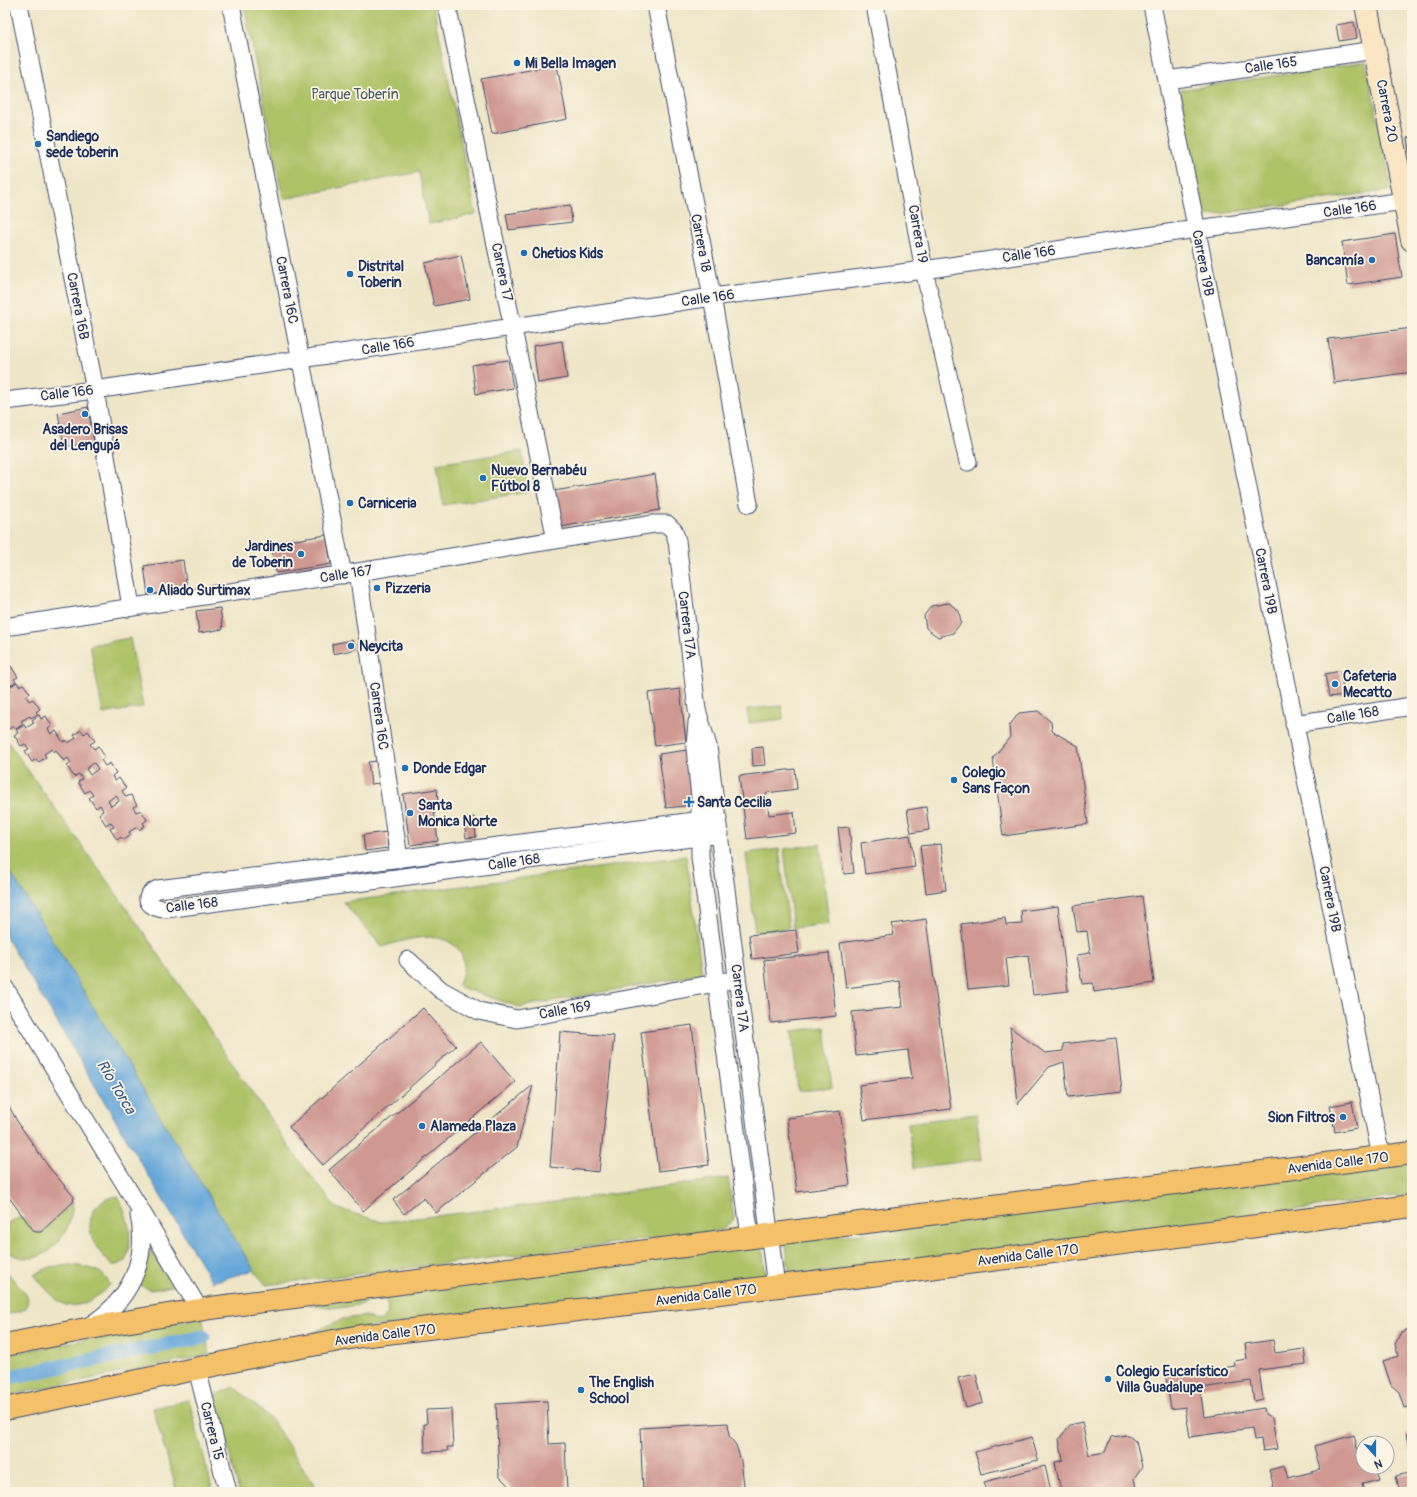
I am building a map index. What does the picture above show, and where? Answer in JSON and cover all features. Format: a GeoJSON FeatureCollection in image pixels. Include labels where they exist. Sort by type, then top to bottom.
{"type":"FeatureCollection","features":[{"type":"Feature","properties":{"kind":"main road","name":"Carrera 20"},"geometry":{"type":"LineString","coordinates":[[1366,5],[1408,201],[1412,240]]}},
{"type":"Feature","properties":{"kind":"main road","name":"Avenida Calle 170"},"geometry":{"type":"LineString","coordinates":[[5,1345],[199,1309],[1412,1153]]}},
{"type":"Feature","properties":{"kind":"main road","name":"Avenida Calle 170"},"geometry":{"type":"LineString","coordinates":[[5,1409],[361,1336],[776,1287],[1412,1206]]}},
{"type":"Feature","properties":{"kind":"street","name":"Carrera 16B"},"geometry":{"type":"LineString","coordinates":[[19,5],[95,390],[131,607]]}},
{"type":"Feature","properties":{"kind":"street","name":"Carrera 16C"},"geometry":{"type":"LineString","coordinates":[[231,5],[301,359],[351,574],[399,859]]}},
{"type":"Feature","properties":{"kind":"street","name":"Carrera 17"},"geometry":{"type":"LineString","coordinates":[[447,5],[556,540]]}},
{"type":"Feature","properties":{"kind":"street","name":"Carrera 18"},"geometry":{"type":"LineString","coordinates":[[656,5],[712,298],[748,504]]}},
{"type":"Feature","properties":{"kind":"street","name":"Carrera 19"},"geometry":{"type":"LineString","coordinates":[[875,5],[924,270],[968,462]]}},
{"type":"Feature","properties":{"kind":"street","name":"Carrera 19B"},"geometry":{"type":"LineString","coordinates":[[1152,5],[1381,1157]]}},
{"type":"Feature","properties":{"kind":"street","name":"Calle 165"},"geometry":{"type":"LineString","coordinates":[[1167,80],[1375,50]]}},
{"type":"Feature","properties":{"kind":"street","name":"Calle 166"},"geometry":{"type":"LineString","coordinates":[[5,401],[95,390],[712,298],[924,270],[1197,229],[1408,201]]}},
{"type":"Feature","properties":{"kind":"street","name":"Calle 167"},"geometry":{"type":"LineString","coordinates":[[5,627],[351,574],[654,524],[667,524],[674,531],[677,541]]}},
{"type":"Feature","properties":{"kind":"street","name":"Carrera 17A"},"geometry":{"type":"LineString","coordinates":[[677,541],[697,710],[695,748],[700,798],[700,857],[717,983],[760,1236],[776,1287]]}},
{"type":"Feature","properties":{"kind":"street","name":"Calle 168"},"geometry":{"type":"LineString","coordinates":[[1294,724],[1412,706]]}},
{"type":"Feature","properties":{"kind":"street","name":"Carrera 17A"},"geometry":{"type":"LineString","coordinates":[[697,710],[708,746],[738,980],[760,1236]]}},
{"type":"Feature","properties":{"kind":"street","name":"Calle 168"},"geometry":{"type":"LineString","coordinates":[[718,818],[700,819],[158,890],[149,896],[149,901],[151,905],[157,909],[166,909],[720,834]]}},
{"type":"Feature","properties":{"kind":"street","name":"Calle 169"},"geometry":{"type":"LineString","coordinates":[[408,960],[442,990],[479,1011],[517,1019],[738,980]]}},
{"type":"Feature","properties":{"kind":"street"},"geometry":{"type":"LineString","coordinates":[[5,988],[134,1199],[199,1309]]}},
{"type":"Feature","properties":{"kind":"street"},"geometry":{"type":"LineString","coordinates":[[85,1329],[100,1320],[112,1310],[122,1298],[135,1274],[139,1262],[142,1236],[140,1217],[134,1199]]}},
{"type":"Feature","properties":{"kind":"street","name":"Carrera 15"},"geometry":{"type":"LineString","coordinates":[[197,1369],[228,1492]]}},
{"type":"Feature","properties":{"kind":"green space","name":"Parque Toberín"},"geometry":{"type":"Polygon","coordinates":[[[244,5],[433,5],[476,214],[429,224],[419,172],[283,199],[244,5]]]}},
{"type":"Feature","properties":{"kind":"green space"},"geometry":{"type":"Polygon","coordinates":[[[1366,62],[1392,190],[1204,216],[1180,90],[1366,62]]]}},
{"type":"Feature","properties":{"kind":"green space","name":"Nuevo Bernabéu Fútbol 8"},"geometry":{"type":"Polygon","coordinates":[[[522,451],[529,492],[443,505],[437,464],[522,451]]]}},
{"type":"Feature","properties":{"kind":"green space"},"geometry":{"type":"Polygon","coordinates":[[[130,638],[143,707],[103,714],[90,645],[130,638]]]}},
{"type":"Feature","properties":{"kind":"green space"},"geometry":{"type":"Polygon","coordinates":[[[782,706],[783,719],[749,723],[747,709],[782,706]]]}},
{"type":"Feature","properties":{"kind":"green space"},"geometry":{"type":"Polygon","coordinates":[[[5,738],[142,930],[294,1154],[336,1208],[382,1222],[540,1204],[728,1178],[734,1219],[723,1230],[266,1285],[254,1270],[5,863],[5,738]]]}},
{"type":"Feature","properties":{"kind":"green space"},"geometry":{"type":"Polygon","coordinates":[[[820,844],[829,924],[793,928],[784,849],[820,844]]]}},
{"type":"Feature","properties":{"kind":"green space"},"geometry":{"type":"Polygon","coordinates":[[[779,849],[789,928],[755,932],[746,853],[779,849]]]}},
{"type":"Feature","properties":{"kind":"green space"},"geometry":{"type":"Polygon","coordinates":[[[686,856],[702,974],[519,1007],[457,986],[464,967],[461,953],[452,943],[438,938],[424,937],[406,940],[382,947],[343,902],[686,856]]]}},
{"type":"Feature","properties":{"kind":"green space"},"geometry":{"type":"Polygon","coordinates":[[[825,1027],[832,1088],[798,1091],[792,1031],[825,1027]]]}},
{"type":"Feature","properties":{"kind":"green space"},"geometry":{"type":"Polygon","coordinates":[[[976,1114],[982,1159],[914,1168],[908,1123],[976,1114]]]}},
{"type":"Feature","properties":{"kind":"green space"},"geometry":{"type":"Polygon","coordinates":[[[1412,1160],[1412,1195],[1179,1224],[793,1276],[789,1272],[786,1243],[1412,1160]]]}},
{"type":"Feature","properties":{"kind":"green space"},"geometry":{"type":"Polygon","coordinates":[[[118,1196],[125,1211],[129,1228],[130,1245],[125,1261],[118,1265],[112,1265],[94,1243],[90,1232],[90,1226],[92,1214],[98,1205],[106,1199],[118,1196]]]}},
{"type":"Feature","properties":{"kind":"green space"},"geometry":{"type":"Polygon","coordinates":[[[73,1202],[69,1223],[66,1230],[58,1243],[46,1253],[32,1258],[22,1258],[17,1257],[5,1250],[5,1224],[19,1218],[25,1219],[33,1230],[36,1232],[41,1232],[73,1202]]]}},
{"type":"Feature","properties":{"kind":"green space"},"geometry":{"type":"Polygon","coordinates":[[[759,1244],[762,1247],[766,1276],[762,1279],[313,1334],[316,1331],[343,1319],[366,1316],[375,1321],[382,1320],[388,1313],[388,1308],[386,1300],[379,1296],[370,1297],[365,1304],[339,1308],[310,1305],[759,1244]]]}},
{"type":"Feature","properties":{"kind":"green space"},"geometry":{"type":"Polygon","coordinates":[[[151,1249],[172,1286],[151,1290],[138,1284],[146,1269],[151,1249]]]}},
{"type":"Feature","properties":{"kind":"green space"},"geometry":{"type":"Polygon","coordinates":[[[70,1265],[94,1269],[107,1279],[110,1285],[96,1297],[84,1303],[72,1306],[62,1303],[49,1292],[34,1275],[49,1267],[70,1265]]]}},
{"type":"Feature","properties":{"kind":"green space"},"geometry":{"type":"Polygon","coordinates":[[[5,1270],[26,1294],[28,1299],[26,1308],[21,1311],[5,1315],[5,1270]]]}},
{"type":"Feature","properties":{"kind":"green space"},"geometry":{"type":"Polygon","coordinates":[[[202,1317],[210,1355],[5,1396],[5,1355],[202,1317]]]}},
{"type":"Feature","properties":{"kind":"green space"},"geometry":{"type":"Polygon","coordinates":[[[234,1387],[271,1419],[319,1492],[239,1492],[215,1395],[234,1387]]]}},
{"type":"Feature","properties":{"kind":"green space"},"geometry":{"type":"Polygon","coordinates":[[[189,1400],[213,1492],[177,1492],[153,1408],[189,1400]]]}},
{"type":"Feature","properties":{"kind":"water","name":"Río Torca"},"geometry":{"type":"Polygon","coordinates":[[[5,863],[254,1270],[212,1282],[5,935],[5,863]]]}},
{"type":"Feature","properties":{"kind":"building"},"geometry":{"type":"Polygon","coordinates":[[[1354,22],[1357,38],[1339,41],[1336,25],[1354,22]]]}},
{"type":"Feature","properties":{"kind":"building"},"geometry":{"type":"Polygon","coordinates":[[[557,65],[567,119],[492,134],[481,79],[557,65]]]}},
{"type":"Feature","properties":{"kind":"building"},"geometry":{"type":"Polygon","coordinates":[[[1412,137],[1412,164],[1411,165],[1407,138],[1412,137]]]}},
{"type":"Feature","properties":{"kind":"building"},"geometry":{"type":"Polygon","coordinates":[[[570,205],[572,222],[509,230],[506,214],[570,205]]]}},
{"type":"Feature","properties":{"kind":"building","name":"Bancamía"},"geometry":{"type":"Polygon","coordinates":[[[1395,234],[1402,277],[1348,285],[1342,242],[1395,234]]]}},
{"type":"Feature","properties":{"kind":"building"},"geometry":{"type":"Polygon","coordinates":[[[461,255],[470,299],[434,306],[425,263],[461,255]]]}},
{"type":"Feature","properties":{"kind":"building"},"geometry":{"type":"Polygon","coordinates":[[[1412,328],[1412,372],[1334,383],[1328,339],[1412,328]]]}},
{"type":"Feature","properties":{"kind":"building"},"geometry":{"type":"Polygon","coordinates":[[[562,341],[567,378],[538,383],[533,346],[562,341]]]}},
{"type":"Feature","properties":{"kind":"building"},"geometry":{"type":"Polygon","coordinates":[[[508,360],[513,388],[476,394],[472,365],[508,360]]]}},
{"type":"Feature","properties":{"kind":"building"},"geometry":{"type":"Polygon","coordinates":[[[88,407],[94,442],[64,447],[58,413],[88,407]]]}},
{"type":"Feature","properties":{"kind":"building"},"geometry":{"type":"Polygon","coordinates":[[[655,474],[660,510],[560,527],[554,491],[655,474]]]}},
{"type":"Feature","properties":{"kind":"building","name":"Jardines de Toberin"},"geometry":{"type":"Polygon","coordinates":[[[326,535],[331,564],[276,573],[271,544],[326,535]]]}},
{"type":"Feature","properties":{"kind":"building"},"geometry":{"type":"Polygon","coordinates":[[[183,560],[187,589],[148,595],[144,566],[183,560]]]}},
{"type":"Feature","properties":{"kind":"building"},"geometry":{"type":"Polygon","coordinates":[[[949,603],[959,611],[961,623],[953,633],[938,637],[926,628],[924,616],[931,606],[949,603]]]}},
{"type":"Feature","properties":{"kind":"building"},"geometry":{"type":"Polygon","coordinates":[[[220,608],[223,629],[199,633],[196,611],[220,608]]]}},
{"type":"Feature","properties":{"kind":"building"},"geometry":{"type":"Polygon","coordinates":[[[352,640],[353,650],[333,654],[332,644],[352,640]]]}},
{"type":"Feature","properties":{"kind":"building"},"geometry":{"type":"Polygon","coordinates":[[[5,666],[7,669],[11,666],[18,677],[14,679],[16,682],[9,686],[8,683],[5,685],[5,666]]]}},
{"type":"Feature","properties":{"kind":"building","name":"Cafeteria Mecatto"},"geometry":{"type":"Polygon","coordinates":[[[1340,671],[1344,695],[1329,697],[1325,674],[1340,671]]]}},
{"type":"Feature","properties":{"kind":"building"},"geometry":{"type":"Polygon","coordinates":[[[17,682],[19,686],[23,684],[30,693],[26,696],[29,701],[33,699],[40,709],[36,712],[38,714],[21,721],[23,724],[16,729],[14,726],[9,729],[5,722],[5,694],[11,690],[10,687],[17,682]]]}},
{"type":"Feature","properties":{"kind":"building"},"geometry":{"type":"Polygon","coordinates":[[[680,689],[686,742],[655,746],[648,693],[680,689]]]}},
{"type":"Feature","properties":{"kind":"building"},"geometry":{"type":"Polygon","coordinates":[[[1038,711],[1051,722],[1052,731],[1078,746],[1088,824],[1003,836],[993,758],[1010,737],[1009,726],[1019,713],[1038,711]]]}},
{"type":"Feature","properties":{"kind":"building"},"geometry":{"type":"Polygon","coordinates":[[[39,715],[41,719],[46,716],[52,726],[48,729],[51,734],[56,731],[63,742],[66,740],[68,743],[76,738],[74,735],[81,730],[84,734],[88,731],[95,741],[90,744],[94,749],[98,746],[105,757],[101,760],[105,766],[110,763],[116,773],[112,776],[115,781],[119,778],[126,788],[122,791],[126,797],[131,795],[137,805],[133,807],[136,812],[141,810],[147,820],[143,823],[145,826],[139,830],[137,827],[129,832],[131,835],[124,840],[121,837],[117,840],[110,829],[114,827],[110,822],[106,825],[99,814],[103,811],[100,805],[96,808],[89,798],[93,795],[89,790],[85,793],[78,782],[82,779],[79,774],[74,777],[67,766],[71,763],[68,758],[64,761],[56,750],[54,752],[52,749],[44,754],[46,757],[39,762],[36,759],[32,762],[25,751],[29,749],[25,744],[21,746],[14,735],[18,733],[16,730],[24,725],[26,728],[34,723],[32,720],[39,715]],[[94,763],[86,769],[90,775],[98,769],[94,763]],[[116,795],[108,801],[111,806],[119,801],[116,795]]]}},
{"type":"Feature","properties":{"kind":"building"},"geometry":{"type":"Polygon","coordinates":[[[763,747],[765,765],[753,766],[752,748],[763,747]]]}},
{"type":"Feature","properties":{"kind":"building"},"geometry":{"type":"Polygon","coordinates":[[[687,750],[694,805],[666,808],[659,754],[687,750]]]}},
{"type":"Feature","properties":{"kind":"building"},"geometry":{"type":"Polygon","coordinates":[[[378,761],[380,783],[371,784],[368,762],[378,761]]]}},
{"type":"Feature","properties":{"kind":"building"},"geometry":{"type":"Polygon","coordinates":[[[795,769],[797,789],[766,793],[769,815],[794,812],[796,833],[747,839],[739,776],[795,769]]]}},
{"type":"Feature","properties":{"kind":"building"},"geometry":{"type":"Polygon","coordinates":[[[437,789],[438,802],[433,803],[438,841],[410,845],[403,794],[437,789]]]}},
{"type":"Feature","properties":{"kind":"building"},"geometry":{"type":"Polygon","coordinates":[[[926,807],[929,830],[911,833],[907,810],[926,807]]]}},
{"type":"Feature","properties":{"kind":"building"},"geometry":{"type":"Polygon","coordinates":[[[474,817],[476,837],[466,838],[464,818],[474,817]]]}},
{"type":"Feature","properties":{"kind":"building"},"geometry":{"type":"Polygon","coordinates":[[[849,827],[854,873],[844,874],[838,828],[849,827]]]}},
{"type":"Feature","properties":{"kind":"building"},"geometry":{"type":"Polygon","coordinates":[[[387,832],[388,848],[365,851],[363,835],[387,832]]]}},
{"type":"Feature","properties":{"kind":"building"},"geometry":{"type":"Polygon","coordinates":[[[910,835],[915,867],[865,874],[861,843],[910,835]]]}},
{"type":"Feature","properties":{"kind":"building"},"geometry":{"type":"Polygon","coordinates":[[[941,844],[946,890],[926,893],[920,846],[941,844]]]}},
{"type":"Feature","properties":{"kind":"building"},"geometry":{"type":"Polygon","coordinates":[[[1142,896],[1154,983],[1094,992],[1093,983],[1082,984],[1077,955],[1090,953],[1087,931],[1077,932],[1073,906],[1142,896]]]}},
{"type":"Feature","properties":{"kind":"building"},"geometry":{"type":"Polygon","coordinates":[[[1058,906],[1068,991],[1033,995],[1028,955],[1006,958],[1009,985],[968,989],[961,924],[1005,918],[1006,925],[1022,924],[1021,911],[1058,906]]]}},
{"type":"Feature","properties":{"kind":"building"},"geometry":{"type":"Polygon","coordinates":[[[926,919],[951,1109],[864,1120],[859,1085],[912,1078],[908,1050],[856,1056],[852,1012],[903,1007],[900,981],[846,988],[840,943],[894,935],[892,924],[926,919]]]}},
{"type":"Feature","properties":{"kind":"building"},"geometry":{"type":"Polygon","coordinates":[[[796,930],[799,953],[752,959],[749,935],[796,930]]]}},
{"type":"Feature","properties":{"kind":"building"},"geometry":{"type":"Polygon","coordinates":[[[829,953],[836,1016],[771,1023],[764,960],[829,953]]]}},
{"type":"Feature","properties":{"kind":"building"},"geometry":{"type":"Polygon","coordinates":[[[423,1008],[456,1046],[323,1165],[289,1127],[423,1008]]]}},
{"type":"Feature","properties":{"kind":"building"},"geometry":{"type":"Polygon","coordinates":[[[692,1025],[709,1165],[658,1171],[641,1032],[692,1025]]]}},
{"type":"Feature","properties":{"kind":"building"},"geometry":{"type":"Polygon","coordinates":[[[1010,1027],[1045,1053],[1063,1051],[1063,1044],[1116,1038],[1122,1091],[1068,1097],[1064,1062],[1049,1067],[1018,1104],[1010,1027]]]}},
{"type":"Feature","properties":{"kind":"building"},"geometry":{"type":"Polygon","coordinates":[[[560,1032],[614,1036],[599,1172],[550,1167],[560,1032]]]}},
{"type":"Feature","properties":{"kind":"building","name":"Alameda Plaza"},"geometry":{"type":"Polygon","coordinates":[[[481,1042],[515,1082],[363,1211],[329,1170],[481,1042]]]}},
{"type":"Feature","properties":{"kind":"building"},"geometry":{"type":"Polygon","coordinates":[[[533,1085],[517,1147],[436,1213],[424,1198],[404,1214],[393,1200],[533,1085]]]}},
{"type":"Feature","properties":{"kind":"building"},"geometry":{"type":"Polygon","coordinates":[[[5,1099],[17,1121],[48,1166],[74,1197],[73,1202],[41,1232],[34,1231],[5,1192],[5,1099]]]}},
{"type":"Feature","properties":{"kind":"building","name":"Sion Filtros"},"geometry":{"type":"Polygon","coordinates":[[[1352,1102],[1357,1128],[1335,1132],[1330,1106],[1352,1102]]]}},
{"type":"Feature","properties":{"kind":"building"},"geometry":{"type":"Polygon","coordinates":[[[840,1111],[850,1185],[797,1192],[787,1118],[840,1111]]]}},
{"type":"Feature","properties":{"kind":"building"},"geometry":{"type":"Polygon","coordinates":[[[1412,1328],[1412,1406],[1404,1408],[1399,1392],[1391,1385],[1383,1361],[1398,1356],[1395,1344],[1401,1332],[1412,1328]]]}},
{"type":"Feature","properties":{"kind":"building"},"geometry":{"type":"Polygon","coordinates":[[[1273,1340],[1275,1353],[1304,1349],[1306,1364],[1259,1370],[1263,1399],[1254,1401],[1251,1381],[1200,1388],[1204,1417],[1264,1408],[1265,1414],[1272,1418],[1277,1449],[1263,1451],[1261,1439],[1254,1440],[1252,1428],[1190,1437],[1185,1407],[1171,1409],[1166,1377],[1235,1366],[1234,1361],[1247,1359],[1245,1344],[1273,1340]]]}},
{"type":"Feature","properties":{"kind":"building"},"geometry":{"type":"Polygon","coordinates":[[[976,1374],[983,1403],[966,1408],[958,1378],[976,1374]]]}},
{"type":"Feature","properties":{"kind":"building"},"geometry":{"type":"Polygon","coordinates":[[[547,1401],[549,1444],[565,1443],[567,1492],[515,1492],[499,1476],[496,1404],[547,1401]]]}},
{"type":"Feature","properties":{"kind":"building"},"geometry":{"type":"Polygon","coordinates":[[[451,1409],[453,1447],[447,1447],[448,1451],[425,1452],[424,1424],[427,1424],[426,1410],[451,1409]]]}},
{"type":"Feature","properties":{"kind":"building"},"geometry":{"type":"Polygon","coordinates":[[[1082,1422],[1089,1455],[1105,1452],[1111,1437],[1128,1435],[1136,1442],[1142,1467],[1134,1478],[1136,1488],[1116,1492],[1082,1492],[1082,1490],[1061,1492],[1055,1462],[1063,1460],[1059,1439],[1070,1425],[1082,1422]]]}},
{"type":"Feature","properties":{"kind":"building"},"geometry":{"type":"Polygon","coordinates":[[[728,1423],[729,1436],[736,1445],[741,1461],[745,1492],[643,1492],[640,1428],[728,1423]]]}},
{"type":"Feature","properties":{"kind":"building"},"geometry":{"type":"Polygon","coordinates":[[[1412,1433],[1412,1450],[1411,1451],[1407,1434],[1412,1433]]]}},
{"type":"Feature","properties":{"kind":"building"},"geometry":{"type":"Polygon","coordinates":[[[1354,1435],[1355,1475],[1378,1475],[1380,1480],[1362,1484],[1364,1492],[1266,1492],[1265,1490],[1274,1487],[1269,1470],[1284,1466],[1288,1478],[1320,1470],[1314,1446],[1354,1435]]]}},
{"type":"Feature","properties":{"kind":"building"},"geometry":{"type":"Polygon","coordinates":[[[1032,1437],[1038,1460],[981,1474],[975,1452],[1032,1437]]]}},
{"type":"Feature","properties":{"kind":"building"},"geometry":{"type":"Polygon","coordinates":[[[1045,1466],[1051,1491],[987,1492],[984,1482],[1045,1466]]]}},
{"type":"Feature","properties":{"kind":"building"},"geometry":{"type":"Polygon","coordinates":[[[1412,1472],[1412,1492],[1400,1492],[1396,1476],[1412,1472]]]}},
{"type":"Feature","properties":{"kind":"waterway"},"geometry":{"type":"LineString","coordinates":[[5,1378],[203,1337]]}},
{"type":"Feature","properties":{"kind":"place","name":"Mi Bella Imagen"},"geometry":{"type":"Point","coordinates":[517,63]}},
{"type":"Feature","properties":{"kind":"place","name":"Sandiego sede toberin"},"geometry":{"type":"Point","coordinates":[38,144]}},
{"type":"Feature","properties":{"kind":"place","name":"Chetios Kids"},"geometry":{"type":"Point","coordinates":[524,253]}},
{"type":"Feature","properties":{"kind":"place","name":"Bancamía"},"geometry":{"type":"Point","coordinates":[1372,260]}},
{"type":"Feature","properties":{"kind":"place","name":"Distrital Toberin"},"geometry":{"type":"Point","coordinates":[350,274]}},
{"type":"Feature","properties":{"kind":"place","name":"Asadero Brisas del Lengupá"},"geometry":{"type":"Point","coordinates":[85,414]}},
{"type":"Feature","properties":{"kind":"place","name":"Nuevo Bernabéu Fútbol 8"},"geometry":{"type":"Point","coordinates":[483,478]}},
{"type":"Feature","properties":{"kind":"place","name":"Carniceria"},"geometry":{"type":"Point","coordinates":[350,503]}},
{"type":"Feature","properties":{"kind":"place","name":"Jardines de Toberin"},"geometry":{"type":"Point","coordinates":[301,554]}},
{"type":"Feature","properties":{"kind":"place","name":"Pizzeria"},"geometry":{"type":"Point","coordinates":[377,588]}},
{"type":"Feature","properties":{"kind":"place","name":"Aliado Surtimax"},"geometry":{"type":"Point","coordinates":[150,590]}},
{"type":"Feature","properties":{"kind":"place","name":"Neycita"},"geometry":{"type":"Point","coordinates":[351,646]}},
{"type":"Feature","properties":{"kind":"place","name":"Cafeteria Mecatto"},"geometry":{"type":"Point","coordinates":[1335,684]}},
{"type":"Feature","properties":{"kind":"place","name":"Donde Edgar"},"geometry":{"type":"Point","coordinates":[405,768]}},
{"type":"Feature","properties":{"kind":"place","name":"Colegio Sans Façon"},"geometry":{"type":"Point","coordinates":[954,780]}},
{"type":"Feature","properties":{"kind":"place","name":"Santa Cecilia"},"geometry":{"type":"Point","coordinates":[689,802]}},
{"type":"Feature","properties":{"kind":"place","name":"Santa Monica Norte"},"geometry":{"type":"Point","coordinates":[410,813]}},
{"type":"Feature","properties":{"kind":"place","name":"Sion Filtros"},"geometry":{"type":"Point","coordinates":[1343,1117]}},
{"type":"Feature","properties":{"kind":"place","name":"Alameda Plaza"},"geometry":{"type":"Point","coordinates":[422,1126]}},
{"type":"Feature","properties":{"kind":"place","name":"Colegio Eucarístico Villa Guadalupe"},"geometry":{"type":"Point","coordinates":[1108,1379]}},
{"type":"Feature","properties":{"kind":"place","name":"The English School"},"geometry":{"type":"Point","coordinates":[581,1390]}}]}
